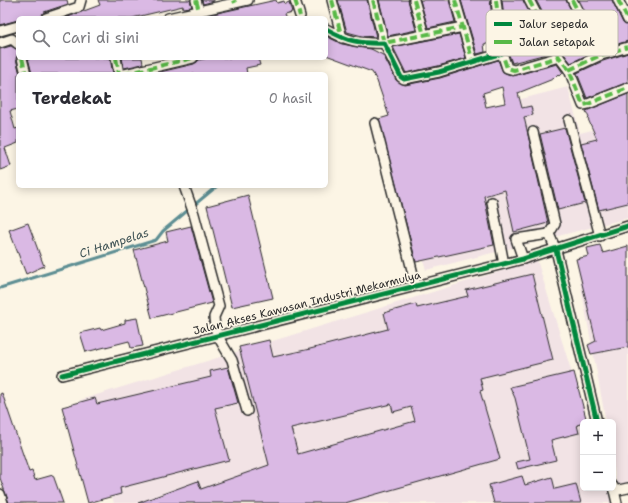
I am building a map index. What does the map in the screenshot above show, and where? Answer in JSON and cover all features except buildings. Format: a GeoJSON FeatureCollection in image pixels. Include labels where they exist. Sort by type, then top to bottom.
{"type":"FeatureCollection","features":[{"type":"Feature","properties":{"kind":"street"},"geometry":{"type":"LineString","coordinates":[[52,16],[79,7],[81,0]]}},
{"type":"Feature","properties":{"kind":"street"},"geometry":{"type":"LineString","coordinates":[[196,0],[199,11]]}},
{"type":"Feature","properties":{"kind":"street"},"geometry":{"type":"LineString","coordinates":[[177,16],[234,1],[248,0]]}},
{"type":"Feature","properties":{"kind":"street"},"geometry":{"type":"LineString","coordinates":[[296,0],[302,16]]}},
{"type":"Feature","properties":{"kind":"street"},"geometry":{"type":"LineString","coordinates":[[332,0],[342,38]]}},
{"type":"Feature","properties":{"kind":"street"},"geometry":{"type":"LineString","coordinates":[[373,0],[384,44],[400,77],[404,79],[439,72],[492,56]]}},
{"type":"Feature","properties":{"kind":"street"},"geometry":{"type":"LineString","coordinates":[[414,0],[424,35]]}},
{"type":"Feature","properties":{"kind":"street"},"geometry":{"type":"LineString","coordinates":[[455,0],[473,62]]}},
{"type":"Feature","properties":{"kind":"street"},"geometry":{"type":"LineString","coordinates":[[496,0],[497,10]]}},
{"type":"Feature","properties":{"kind":"street"},"geometry":{"type":"LineString","coordinates":[[529,0],[534,10]]}},
{"type":"Feature","properties":{"kind":"street"},"geometry":{"type":"LineString","coordinates":[[572,0],[577,10]]}},
{"type":"Feature","properties":{"kind":"street"},"geometry":{"type":"LineString","coordinates":[[618,0],[628,20]]}},
{"type":"Feature","properties":{"kind":"street"},"geometry":{"type":"LineString","coordinates":[[0,31],[16,27]]}},
{"type":"Feature","properties":{"kind":"street"},"geometry":{"type":"LineString","coordinates":[[328,30],[342,38],[364,44],[384,44],[463,27]]}},
{"type":"Feature","properties":{"kind":"street"},"geometry":{"type":"LineString","coordinates":[[0,43],[12,39],[16,42]]}},
{"type":"Feature","properties":{"kind":"street"},"geometry":{"type":"LineString","coordinates":[[618,50],[628,47]]}},
{"type":"Feature","properties":{"kind":"street"},"geometry":{"type":"LineString","coordinates":[[503,56],[506,65],[510,70],[559,57],[569,70],[582,103],[585,105],[628,88]]}},
{"type":"Feature","properties":{"kind":"street"},"geometry":{"type":"LineString","coordinates":[[569,70],[599,56]]}},
{"type":"Feature","properties":{"kind":"street"},"geometry":{"type":"LineString","coordinates":[[22,60],[26,72]]}},
{"type":"Feature","properties":{"kind":"street"},"geometry":{"type":"LineString","coordinates":[[116,60],[119,72]]}},
{"type":"Feature","properties":{"kind":"street"},"geometry":{"type":"LineString","coordinates":[[141,72],[157,70],[187,60]]}},
{"type":"Feature","properties":{"kind":"street"},"geometry":{"type":"LineString","coordinates":[[569,120],[600,236]]}},
{"type":"Feature","properties":{"kind":"street"},"geometry":{"type":"LineString","coordinates":[[375,123],[416,286]]}},
{"type":"Feature","properties":{"kind":"street"},"geometry":{"type":"LineString","coordinates":[[533,132],[555,224],[550,234],[556,250],[596,419]]}},
{"type":"Feature","properties":{"kind":"street"},"geometry":{"type":"LineString","coordinates":[[185,188],[194,214],[219,306],[214,317],[218,336],[232,360],[247,411]]}},
{"type":"Feature","properties":{"kind":"street"},"geometry":{"type":"LineString","coordinates":[[492,202],[504,264]]}},
{"type":"Feature","properties":{"kind":"street","name":"Jalan Akses Kawasan Industri Mekarmulya"},"geometry":{"type":"LineString","coordinates":[[62,375],[523,259],[556,250],[628,226]]}},
{"type":"Feature","properties":{"kind":"street"},"geometry":{"type":"LineString","coordinates":[[523,259],[516,240],[550,234]]}},
{"type":"Feature","properties":{"kind":"street"},"geometry":{"type":"LineString","coordinates":[[616,489],[628,488]]}},
{"type":"Feature","properties":{"kind":"street"},"geometry":{"type":"LineString","coordinates":[[614,491],[617,503]]}},
{"type":"Feature","properties":{"kind":"street"},"geometry":{"type":"LineString","coordinates":[[0,494],[3,503]]}},
{"type":"Feature","properties":{"kind":"shaded area"},"geometry":{"type":"Polygon","coordinates":[[[568,87],[580,133],[628,121],[628,218],[426,270],[390,133],[568,87]]]}},
{"type":"Feature","properties":{"kind":"shaded area"},"geometry":{"type":"Polygon","coordinates":[[[628,247],[628,489],[618,492],[616,480],[616,419],[605,419],[576,260],[628,247]]]}},
{"type":"Feature","properties":{"kind":"shaded area"},"geometry":{"type":"Polygon","coordinates":[[[537,260],[586,419],[580,419],[580,491],[609,491],[612,503],[114,503],[80,400],[537,260]]]}},
{"type":"Feature","properties":{"kind":"waterway","name":"Ci Hampelas"},"geometry":{"type":"LineString","coordinates":[[0,288],[156,240],[163,231],[215,188]]}},
{"type":"Feature","properties":{"kind":"marked path"},"geometry":{"type":"LineString","coordinates":[[196,0],[199,11]]}},
{"type":"Feature","properties":{"kind":"marked path"},"geometry":{"type":"LineString","coordinates":[[295,0],[300,16]]}},
{"type":"Feature","properties":{"kind":"marked path"},"geometry":{"type":"LineString","coordinates":[[332,0],[342,38]]}},
{"type":"Feature","properties":{"kind":"marked path"},"geometry":{"type":"LineString","coordinates":[[373,0],[384,43],[463,27]]}},
{"type":"Feature","properties":{"kind":"marked path"},"geometry":{"type":"LineString","coordinates":[[414,0],[424,35]]}},
{"type":"Feature","properties":{"kind":"marked path"},"geometry":{"type":"LineString","coordinates":[[455,0],[473,62]]}},
{"type":"Feature","properties":{"kind":"marked path"},"geometry":{"type":"LineString","coordinates":[[496,0],[497,10]]}},
{"type":"Feature","properties":{"kind":"marked path"},"geometry":{"type":"LineString","coordinates":[[529,0],[534,10]]}},
{"type":"Feature","properties":{"kind":"marked path"},"geometry":{"type":"LineString","coordinates":[[572,0],[577,10]]}},
{"type":"Feature","properties":{"kind":"marked path"},"geometry":{"type":"LineString","coordinates":[[618,0],[628,20]]}},
{"type":"Feature","properties":{"kind":"marked path"},"geometry":{"type":"LineString","coordinates":[[618,50],[628,47]]}},
{"type":"Feature","properties":{"kind":"marked path"},"geometry":{"type":"LineString","coordinates":[[503,56],[507,68],[514,70],[559,57]]}},
{"type":"Feature","properties":{"kind":"marked path"},"geometry":{"type":"LineString","coordinates":[[558,56],[569,70],[583,105],[628,88]]}},
{"type":"Feature","properties":{"kind":"marked path"},"geometry":{"type":"LineString","coordinates":[[569,70],[599,56]]}},
{"type":"Feature","properties":{"kind":"marked path"},"geometry":{"type":"LineString","coordinates":[[22,60],[26,72]]}},
{"type":"Feature","properties":{"kind":"marked path"},"geometry":{"type":"LineString","coordinates":[[116,60],[119,72]]}},
{"type":"Feature","properties":{"kind":"marked path"},"geometry":{"type":"LineString","coordinates":[[134,72],[184,60]]}},
{"type":"Feature","properties":{"kind":"cycle path"},"geometry":{"type":"LineString","coordinates":[[328,30],[354,41],[384,43],[401,77],[404,79],[439,72],[492,56]]}},
{"type":"Feature","properties":{"kind":"cycle path"},"geometry":{"type":"LineString","coordinates":[[62,375],[523,259],[628,226]]}},
{"type":"Feature","properties":{"kind":"cycle path"},"geometry":{"type":"LineString","coordinates":[[556,250],[596,419]]}}]}
